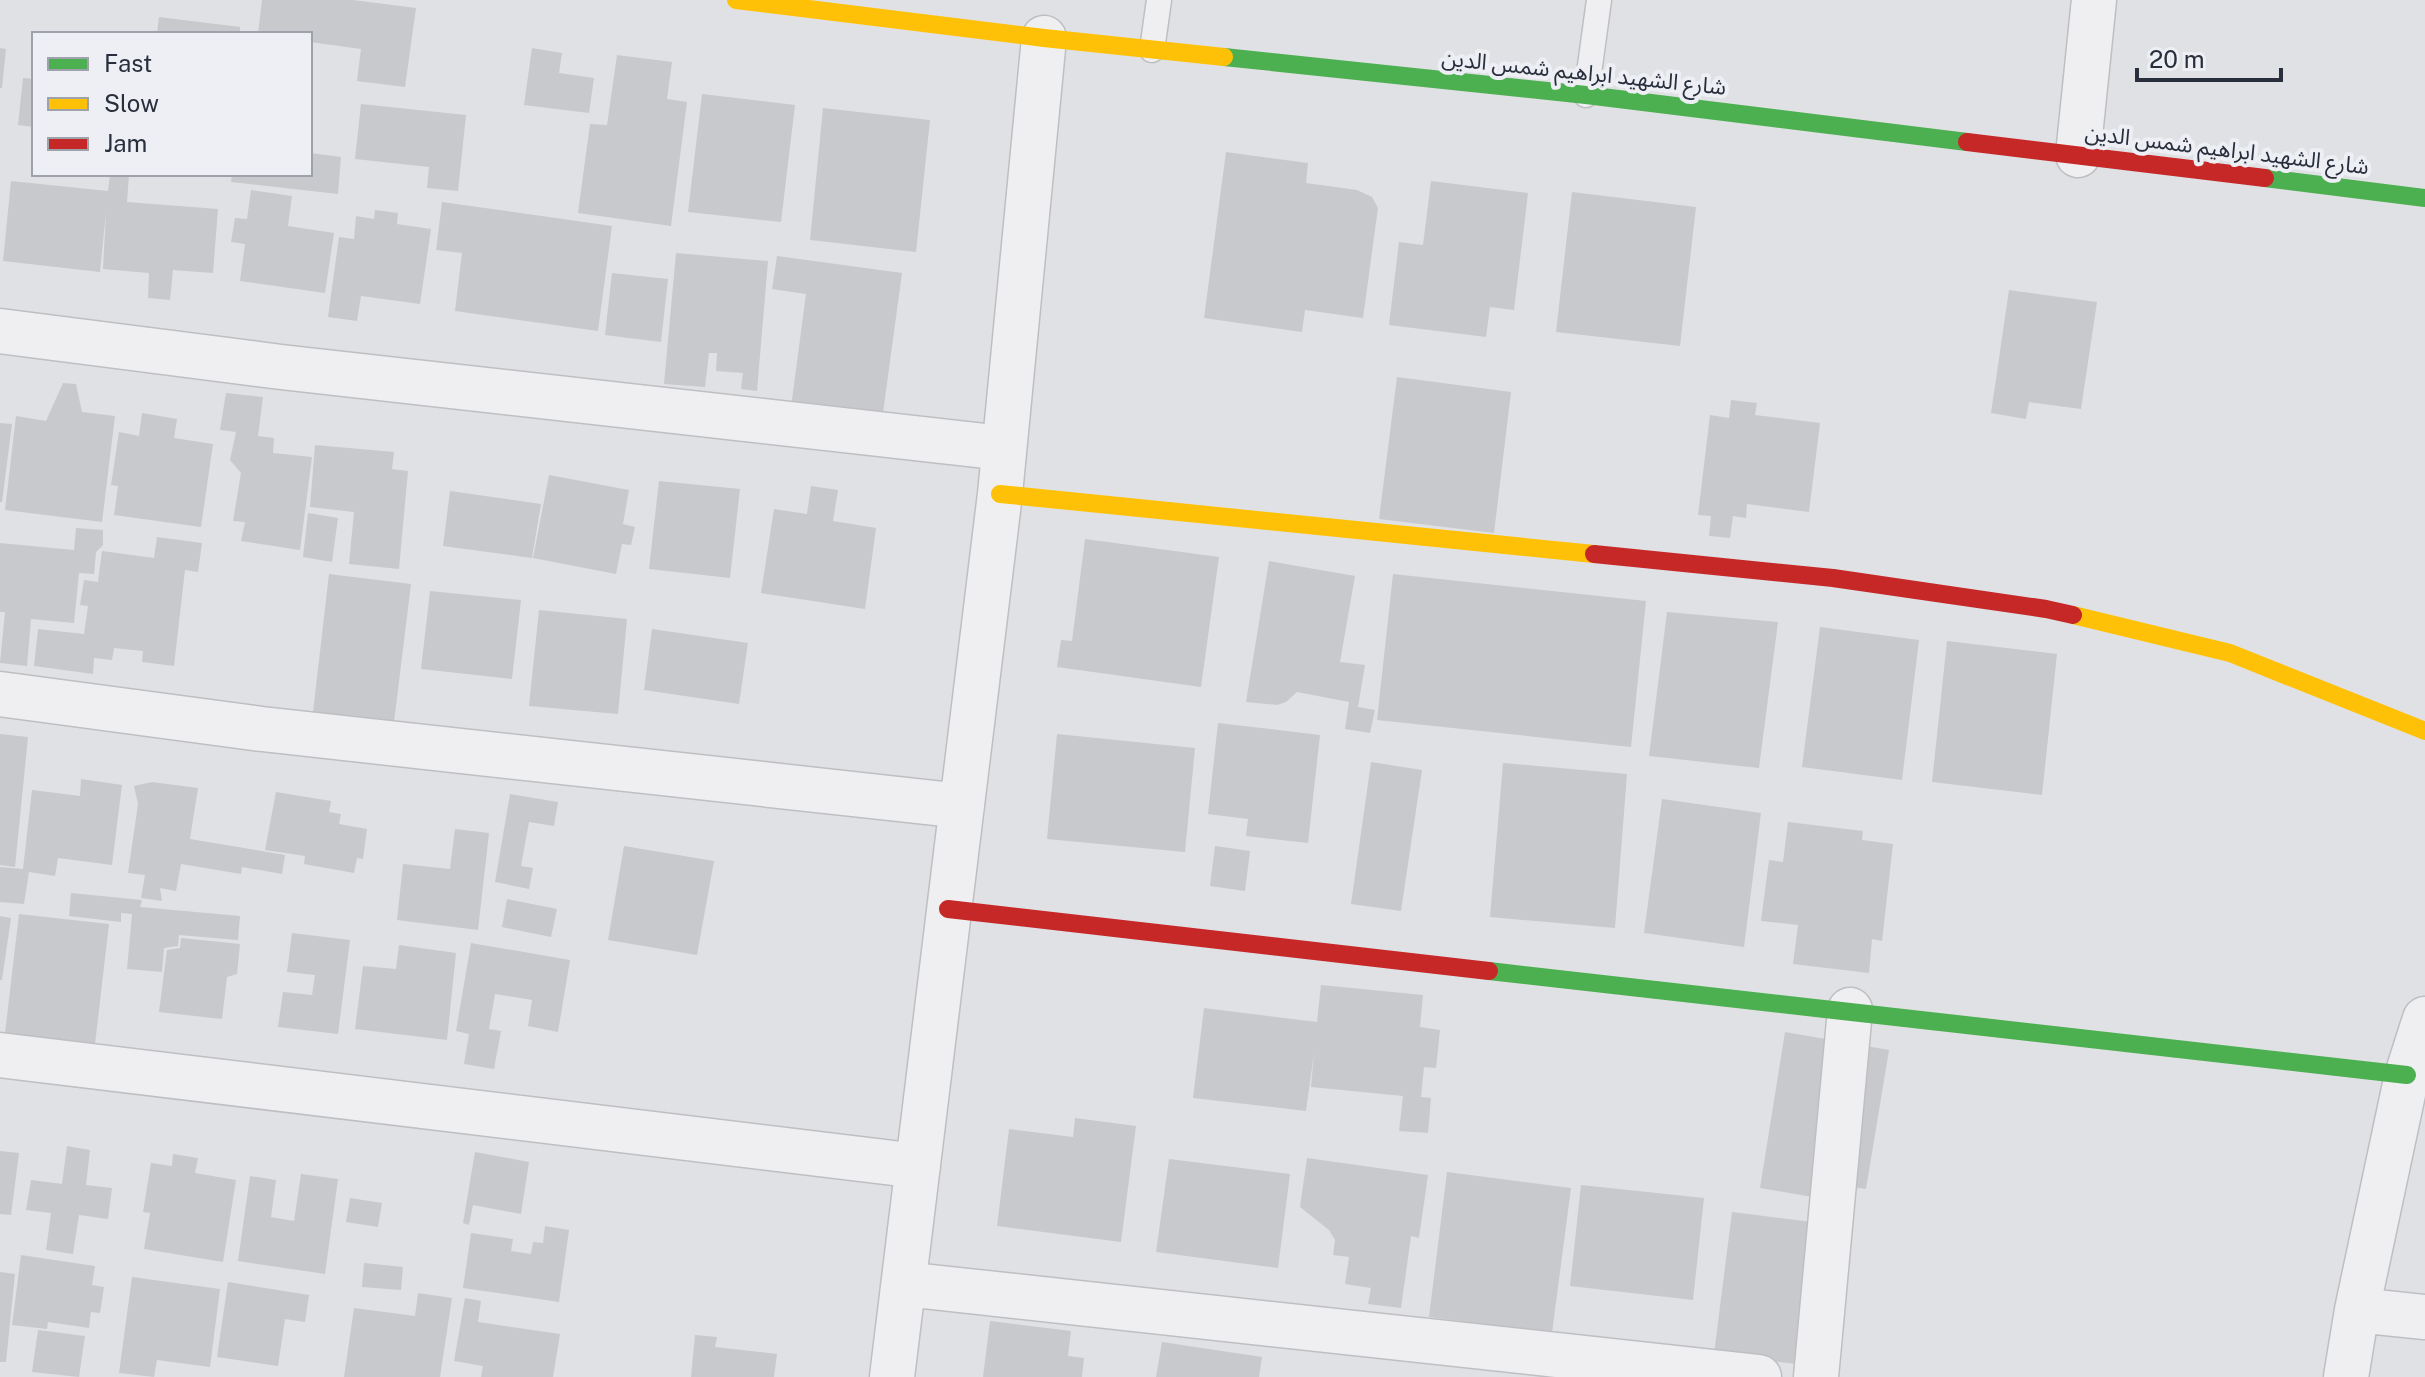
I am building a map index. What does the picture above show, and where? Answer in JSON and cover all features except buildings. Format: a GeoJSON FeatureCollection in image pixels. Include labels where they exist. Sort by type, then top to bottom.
{"type":"FeatureCollection","features":[{"type":"Feature","properties":{"kind":"street","name":"شارع الشهيد ابراهيم شمس الدين"},"geometry":{"type":"LineString","coordinates":[[736,0],[1044,38],[1586,95],[2425,198]]}},
{"type":"Feature","properties":{"kind":"street"},"geometry":{"type":"LineString","coordinates":[[2078,155],[2094,0]]}},
{"type":"Feature","properties":{"kind":"street"},"geometry":{"type":"LineString","coordinates":[[892,1377],[1000,494],[1044,38]]}},
{"type":"Feature","properties":{"kind":"street"},"geometry":{"type":"LineString","coordinates":[[0,331],[281,367],[1003,448]]}},
{"type":"Feature","properties":{"kind":"street"},"geometry":{"type":"LineString","coordinates":[[1000,494],[1833,578],[2046,609],[2230,653],[2425,731]]}},
{"type":"Feature","properties":{"kind":"street"},"geometry":{"type":"LineString","coordinates":[[0,694],[262,729],[962,806]]}},
{"type":"Feature","properties":{"kind":"street"},"geometry":{"type":"LineString","coordinates":[[948,909],[2407,1075]]}},
{"type":"Feature","properties":{"kind":"street"},"geometry":{"type":"LineString","coordinates":[[1816,1377],[1850,1010]]}},
{"type":"Feature","properties":{"kind":"street"},"geometry":{"type":"LineString","coordinates":[[2346,1377],[2357,1310],[2407,1075],[2425,1019]]}},
{"type":"Feature","properties":{"kind":"street"},"geometry":{"type":"LineString","coordinates":[[0,1055],[918,1166]]}},
{"type":"Feature","properties":{"kind":"street"},"geometry":{"type":"LineString","coordinates":[[904,1284],[1553,1366],[1759,1377]]}},
{"type":"Feature","properties":{"kind":"street"},"geometry":{"type":"LineString","coordinates":[[2357,1310],[2425,1317]]}},
{"type":"Feature","properties":{"kind":"lane"},"geometry":{"type":"LineString","coordinates":[[1152,50],[1159,0]]}},
{"type":"Feature","properties":{"kind":"lane"},"geometry":{"type":"LineString","coordinates":[[1586,95],[1599,0]]}},
{"type":"Feature","properties":{"kind":"traffic: fast"},"geometry":{"type":"LineString","coordinates":[[1224,57],[1586,95],[1967,142]]}},
{"type":"Feature","properties":{"kind":"traffic: fast"},"geometry":{"type":"LineString","coordinates":[[2265,178],[2425,198]]}},
{"type":"Feature","properties":{"kind":"traffic: fast"},"geometry":{"type":"LineString","coordinates":[[1489,971],[2407,1075]]}},
{"type":"Feature","properties":{"kind":"traffic: slow"},"geometry":{"type":"LineString","coordinates":[[736,0],[1224,57]]}},
{"type":"Feature","properties":{"kind":"traffic: slow"},"geometry":{"type":"LineString","coordinates":[[1000,494],[1594,554]]}},
{"type":"Feature","properties":{"kind":"traffic: slow"},"geometry":{"type":"LineString","coordinates":[[2073,615],[2230,653],[2425,731]]}},
{"type":"Feature","properties":{"kind":"traffic: jam"},"geometry":{"type":"LineString","coordinates":[[1967,142],[2265,178]]}},
{"type":"Feature","properties":{"kind":"traffic: jam"},"geometry":{"type":"LineString","coordinates":[[1594,554],[1833,578],[2073,615]]}},
{"type":"Feature","properties":{"kind":"traffic: jam"},"geometry":{"type":"LineString","coordinates":[[948,909],[1489,971]]}}]}
